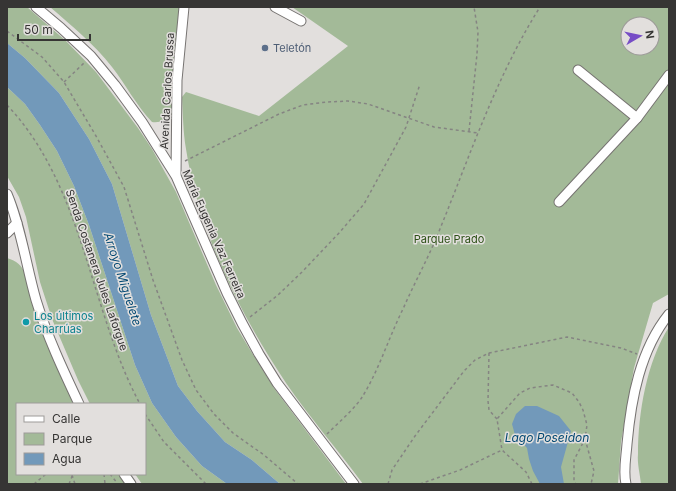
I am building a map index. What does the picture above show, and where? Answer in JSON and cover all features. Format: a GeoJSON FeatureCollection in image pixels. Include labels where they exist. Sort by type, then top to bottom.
{"type":"FeatureCollection","features":[{"type":"Feature","properties":{"kind":"street","name":"María Eugenia Vaz Ferreira"},"geometry":{"type":"LineString","coordinates":[[36,7],[91,56],[116,85],[142,122],[176,176],[212,260],[242,323],[277,382],[354,484]]}},
{"type":"Feature","properties":{"kind":"street","name":"Avenida Carlos Brussa"},"geometry":{"type":"LineString","coordinates":[[176,176],[177,80],[184,7]]}},
{"type":"Feature","properties":{"kind":"street"},"geometry":{"type":"LineString","coordinates":[[275,7],[301,21]]}},
{"type":"Feature","properties":{"kind":"street"},"geometry":{"type":"LineString","coordinates":[[578,70],[637,118]]}},
{"type":"Feature","properties":{"kind":"street"},"geometry":{"type":"LineString","coordinates":[[559,202],[637,118],[669,75]]}},
{"type":"Feature","properties":{"kind":"street"},"geometry":{"type":"LineString","coordinates":[[7,194],[17,222],[36,300],[53,345],[79,403]]}},
{"type":"Feature","properties":{"kind":"street"},"geometry":{"type":"LineString","coordinates":[[7,234],[17,222]]}},
{"type":"Feature","properties":{"kind":"street"},"geometry":{"type":"LineString","coordinates":[[626,484],[624,475],[628,430],[644,357],[659,326],[669,314]]}},
{"type":"Feature","properties":{"kind":"street"},"geometry":{"type":"LineString","coordinates":[[125,475],[131,484]]}},
{"type":"Feature","properties":{"kind":"path"},"geometry":{"type":"LineString","coordinates":[[469,131],[478,32],[474,7]]}},
{"type":"Feature","properties":{"kind":"path"},"geometry":{"type":"LineString","coordinates":[[320,440],[342,420],[364,396],[381,362],[402,309],[435,241],[478,133],[509,61],[540,7]]}},
{"type":"Feature","properties":{"kind":"path"},"geometry":{"type":"LineString","coordinates":[[7,31],[42,57],[64,82],[124,187],[152,280],[182,360],[196,390],[214,414],[233,433],[264,455],[298,484]]}},
{"type":"Feature","properties":{"kind":"path"},"geometry":{"type":"LineString","coordinates":[[64,82],[91,56]]}},
{"type":"Feature","properties":{"kind":"path"},"geometry":{"type":"LineString","coordinates":[[242,323],[278,295],[302,272],[364,204],[406,127],[420,84]]}},
{"type":"Feature","properties":{"kind":"path"},"geometry":{"type":"LineString","coordinates":[[176,165],[279,114],[303,106],[327,102],[348,101],[368,104],[434,127],[478,133]]}},
{"type":"Feature","properties":{"kind":"path","name":"Senda Costanera Jules Laforgue"},"geometry":{"type":"LineString","coordinates":[[7,105],[22,120],[45,159],[66,200],[112,340],[140,403]]}},
{"type":"Feature","properties":{"kind":"path"},"geometry":{"type":"LineString","coordinates":[[388,484],[392,470],[415,436],[464,371],[475,360],[489,353],[567,337],[621,348],[644,357]]}},
{"type":"Feature","properties":{"kind":"path"},"geometry":{"type":"LineString","coordinates":[[489,353],[489,410],[498,420],[502,450],[526,472],[532,484]]}},
{"type":"Feature","properties":{"kind":"path"},"geometry":{"type":"LineString","coordinates":[[498,420],[520,393],[530,388],[553,385],[572,393],[583,410],[587,425],[585,439],[574,460],[574,481],[576,484]]}},
{"type":"Feature","properties":{"kind":"path"},"geometry":{"type":"LineString","coordinates":[[146,415],[164,442],[206,484]]}},
{"type":"Feature","properties":{"kind":"path"},"geometry":{"type":"LineString","coordinates":[[585,439],[594,470],[591,484]]}},
{"type":"Feature","properties":{"kind":"path"},"geometry":{"type":"LineString","coordinates":[[420,484],[460,470],[502,450]]}},
{"type":"Feature","properties":{"kind":"path"},"geometry":{"type":"LineString","coordinates":[[34,484],[45,475]]}},
{"type":"Feature","properties":{"kind":"path"},"geometry":{"type":"LineString","coordinates":[[69,484],[73,475]]}},
{"type":"Feature","properties":{"kind":"path"},"geometry":{"type":"LineString","coordinates":[[73,475],[75,484]]}},
{"type":"Feature","properties":{"kind":"path"},"geometry":{"type":"LineString","coordinates":[[111,475],[118,484]]}},
{"type":"Feature","properties":{"kind":"green space"},"geometry":{"type":"Polygon","coordinates":[[[7,7],[27,7],[66,41],[96,72],[138,128],[152,149],[176,192],[216,285],[237,328],[274,388],[346,484],[280,484],[252,460],[225,442],[197,411],[178,386],[151,315],[112,184],[89,139],[59,93],[25,58],[7,43],[7,7]]]}},
{"type":"Feature","properties":{"kind":"green space"},"geometry":{"type":"Polygon","coordinates":[[[50,7],[180,7],[176,37],[172,114],[163,121],[152,122],[98,51],[50,7]]]}},
{"type":"Feature","properties":{"kind":"green space","name":"Parque Prado"},"geometry":{"type":"Polygon","coordinates":[[[292,7],[669,7],[669,294],[653,303],[634,368],[621,442],[618,484],[363,484],[295,396],[252,328],[223,271],[200,211],[186,149],[182,97],[186,92],[259,116],[348,46],[292,7]]]}},
{"type":"Feature","properties":{"kind":"green space"},"geometry":{"type":"Polygon","coordinates":[[[7,87],[25,104],[40,125],[57,151],[74,186],[89,225],[135,365],[152,403],[176,437],[202,466],[227,484],[142,484],[136,475],[146,475],[146,403],[90,403],[52,319],[40,282],[26,217],[19,197],[7,176],[7,87]]]}},
{"type":"Feature","properties":{"kind":"green space"},"geometry":{"type":"Polygon","coordinates":[[[7,258],[18,264],[26,274],[75,403],[16,403],[16,475],[119,475],[125,484],[7,484],[7,258]]]}},
{"type":"Feature","properties":{"kind":"green space"},"geometry":{"type":"Polygon","coordinates":[[[669,327],[669,484],[641,484],[638,465],[638,438],[645,388],[655,355],[669,327]]]}},
{"type":"Feature","properties":{"kind":"water","name":"Arroyo Miguelete"},"geometry":{"type":"Polygon","coordinates":[[[7,43],[25,58],[59,93],[89,139],[112,184],[151,315],[178,386],[197,411],[225,442],[252,460],[280,484],[227,484],[202,466],[176,437],[152,403],[135,365],[89,225],[74,186],[57,151],[40,125],[25,104],[7,87],[7,43]]]}},
{"type":"Feature","properties":{"kind":"water","name":"Lago Poseidon"},"geometry":{"type":"Polygon","coordinates":[[[525,406],[537,406],[559,416],[571,431],[561,467],[564,484],[540,484],[533,471],[527,448],[515,435],[512,424],[516,414],[525,406]]]}},
{"type":"Feature","properties":{"kind":"place","name":"Teletón"},"geometry":{"type":"Point","coordinates":[265,48]}},
{"type":"Feature","properties":{"kind":"place","name":"Los últimos Charrúas"},"geometry":{"type":"Point","coordinates":[26,322]}}]}
